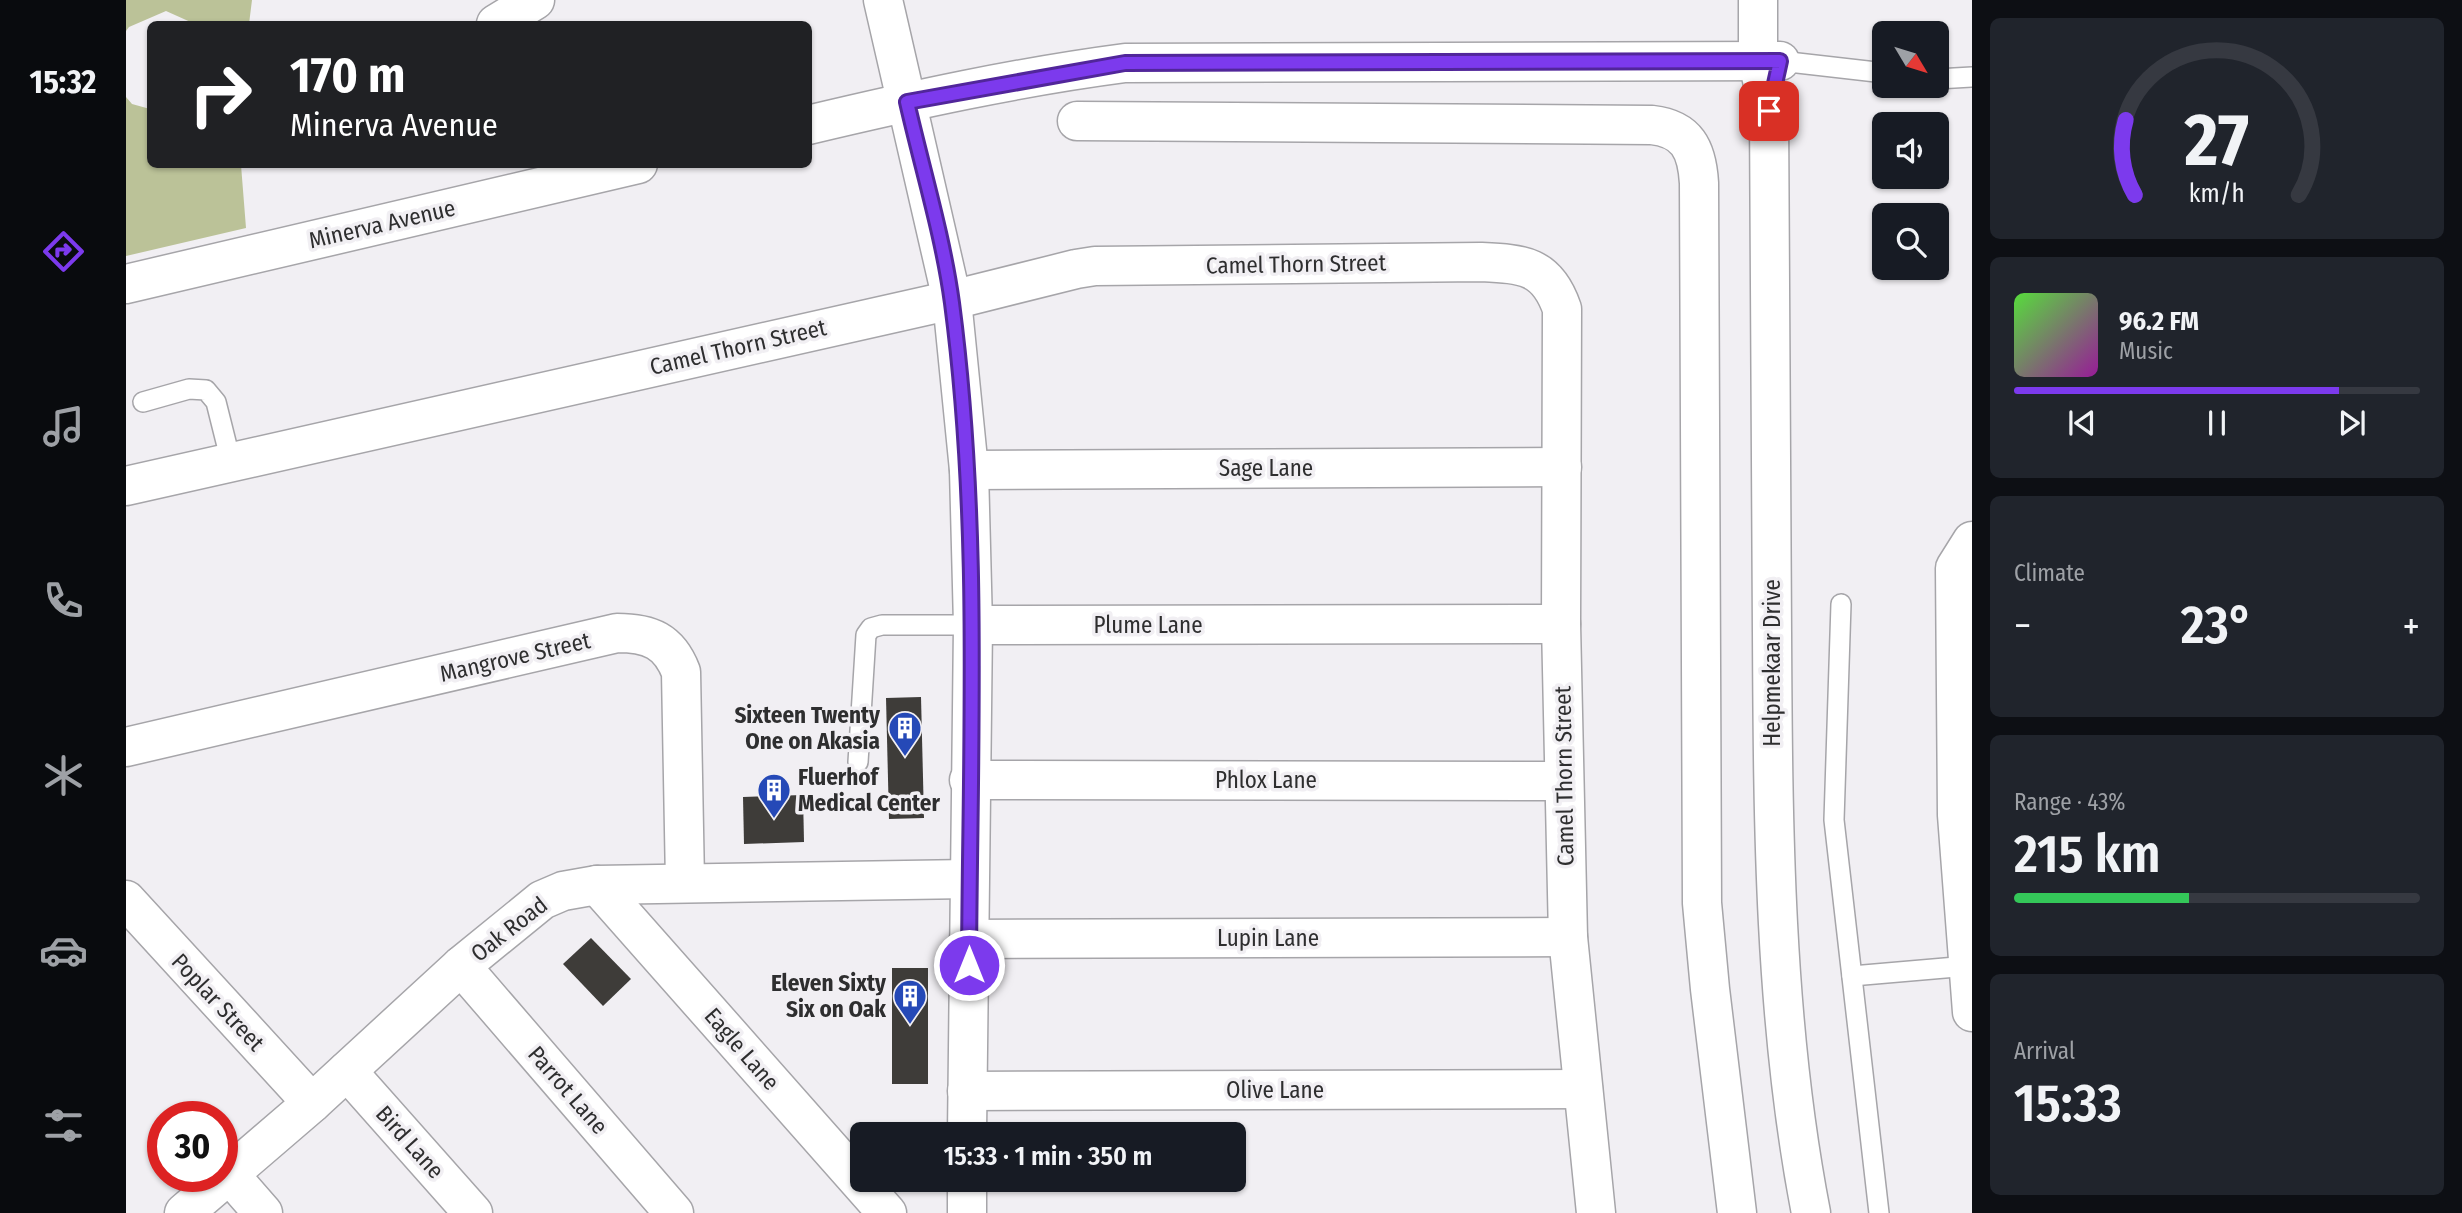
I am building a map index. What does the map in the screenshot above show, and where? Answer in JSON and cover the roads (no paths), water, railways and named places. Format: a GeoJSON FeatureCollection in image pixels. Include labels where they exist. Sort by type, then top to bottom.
{"type":"FeatureCollection","features":[{"type":"Feature","properties":{"kind":"street"},"geometry":{"type":"LineString","coordinates":[[501,21],[535,0]]}},
{"type":"Feature","properties":{"kind":"street"},"geometry":{"type":"LineString","coordinates":[[883,0],[952,300],[969,470],[973,625],[969,780],[967,1122]]}},
{"type":"Feature","properties":{"kind":"street","name":"Helpmekaar Drive"},"geometry":{"type":"LineString","coordinates":[[1758,0],[1769,61],[1772,737],[1777,883],[1794,1112],[1811,1213]]}},
{"type":"Feature","properties":{"kind":"street","name":"Helpmekaar Drive"},"geometry":{"type":"LineString","coordinates":[[1769,61],[1780,0]]}},
{"type":"Feature","properties":{"kind":"street"},"geometry":{"type":"LineString","coordinates":[[812,124],[907,102],[1125,63],[1769,61]]}},
{"type":"Feature","properties":{"kind":"street"},"geometry":{"type":"LineString","coordinates":[[1077,121],[1652,125],[1677,130],[1694,150],[1699,183],[1702,903],[1711,1002],[1737,1213]]}},
{"type":"Feature","properties":{"kind":"street","name":"Minerva Avenue"},"geometry":{"type":"LineString","coordinates":[[126,284],[621,168]]}},
{"type":"Feature","properties":{"kind":"street","name":"Camel Thorn Street"},"geometry":{"type":"LineString","coordinates":[[126,486],[952,300],[1031,278],[1095,266],[1481,262],[1529,267],[1548,281],[1562,309],[1561,624],[1568,937],[1596,1213]]}},
{"type":"Feature","properties":{"kind":"street","name":"Sage Lane"},"geometry":{"type":"LineString","coordinates":[[969,470],[1562,467]]}},
{"type":"Feature","properties":{"kind":"street"},"geometry":{"type":"LineString","coordinates":[[1972,541],[1955,568],[1957,815],[1972,1012]]}},
{"type":"Feature","properties":{"kind":"street","name":"Plume Lane"},"geometry":{"type":"LineString","coordinates":[[973,625],[1561,624]]}},
{"type":"Feature","properties":{"kind":"street","name":"Mangrove Street"},"geometry":{"type":"LineString","coordinates":[[126,747],[617,633],[637,633],[654,637],[668,646],[681,672],[685,882]]}},
{"type":"Feature","properties":{"kind":"street","name":"Phlox Lane"},"geometry":{"type":"LineString","coordinates":[[969,780],[1563,781]]}},
{"type":"Feature","properties":{"kind":"street","name":"Oak Road"},"geometry":{"type":"LineString","coordinates":[[238,1166],[312,1103],[461,966],[542,900],[563,891],[597,885],[685,882],[969,879]]}},
{"type":"Feature","properties":{"kind":"street","name":"Eagle Lane"},"geometry":{"type":"LineString","coordinates":[[597,885],[887,1213]]}},
{"type":"Feature","properties":{"kind":"street","name":"Poplar Street"},"geometry":{"type":"LineString","coordinates":[[126,900],[312,1103]]}},
{"type":"Feature","properties":{"kind":"street","name":"Lupin Lane"},"geometry":{"type":"LineString","coordinates":[[969,939],[1568,937]]}},
{"type":"Feature","properties":{"kind":"street","name":"Parrot Lane"},"geometry":{"type":"LineString","coordinates":[[461,966],[674,1213]]}},
{"type":"Feature","properties":{"kind":"street","name":"Bird Lane"},"geometry":{"type":"LineString","coordinates":[[347,1071],[473,1213]]}},
{"type":"Feature","properties":{"kind":"street","name":"Olive Lane"},"geometry":{"type":"LineString","coordinates":[[968,1091],[1583,1089]]}},
{"type":"Feature","properties":{"kind":"street"},"geometry":{"type":"LineString","coordinates":[[238,1184],[263,1213]]}},
{"type":"Feature","properties":{"kind":"street","name":"Oak Road"},"geometry":{"type":"LineString","coordinates":[[184,1213],[208,1192]]}},
{"type":"Feature","properties":{"kind":"street"},"geometry":{"type":"LineString","coordinates":[[967,1192],[967,1213]]}},
{"type":"Feature","properties":{"kind":"lane"},"geometry":{"type":"LineString","coordinates":[[1769,61],[1872,72]]}},
{"type":"Feature","properties":{"kind":"lane"},"geometry":{"type":"LineString","coordinates":[[1950,78],[1972,77]]}},
{"type":"Feature","properties":{"kind":"lane"},"geometry":{"type":"LineString","coordinates":[[143,402],[189,389],[206,390],[216,402],[231,462]]}},
{"type":"Feature","properties":{"kind":"lane"},"geometry":{"type":"LineString","coordinates":[[1841,604],[1833,803],[1879,1213]]}},
{"type":"Feature","properties":{"kind":"lane","name":"Plume Lane"},"geometry":{"type":"LineString","coordinates":[[858,762],[866,635],[871,628],[882,625],[973,625]]}},
{"type":"Feature","properties":{"kind":"lane"},"geometry":{"type":"LineString","coordinates":[[1852,976],[1968,966]]}},
{"type":"Feature","properties":{"kind":"place","name":"Sixteen Twenty One on Akasia"},"geometry":{"type":"Point","coordinates":[905,758]}},
{"type":"Feature","properties":{"kind":"place","name":"Fluerhof Medical Center"},"geometry":{"type":"Point","coordinates":[774,820]}},
{"type":"Feature","properties":{"kind":"place","name":"Eleven Sixty Six on Oak"},"geometry":{"type":"Point","coordinates":[910,1026]}}]}
